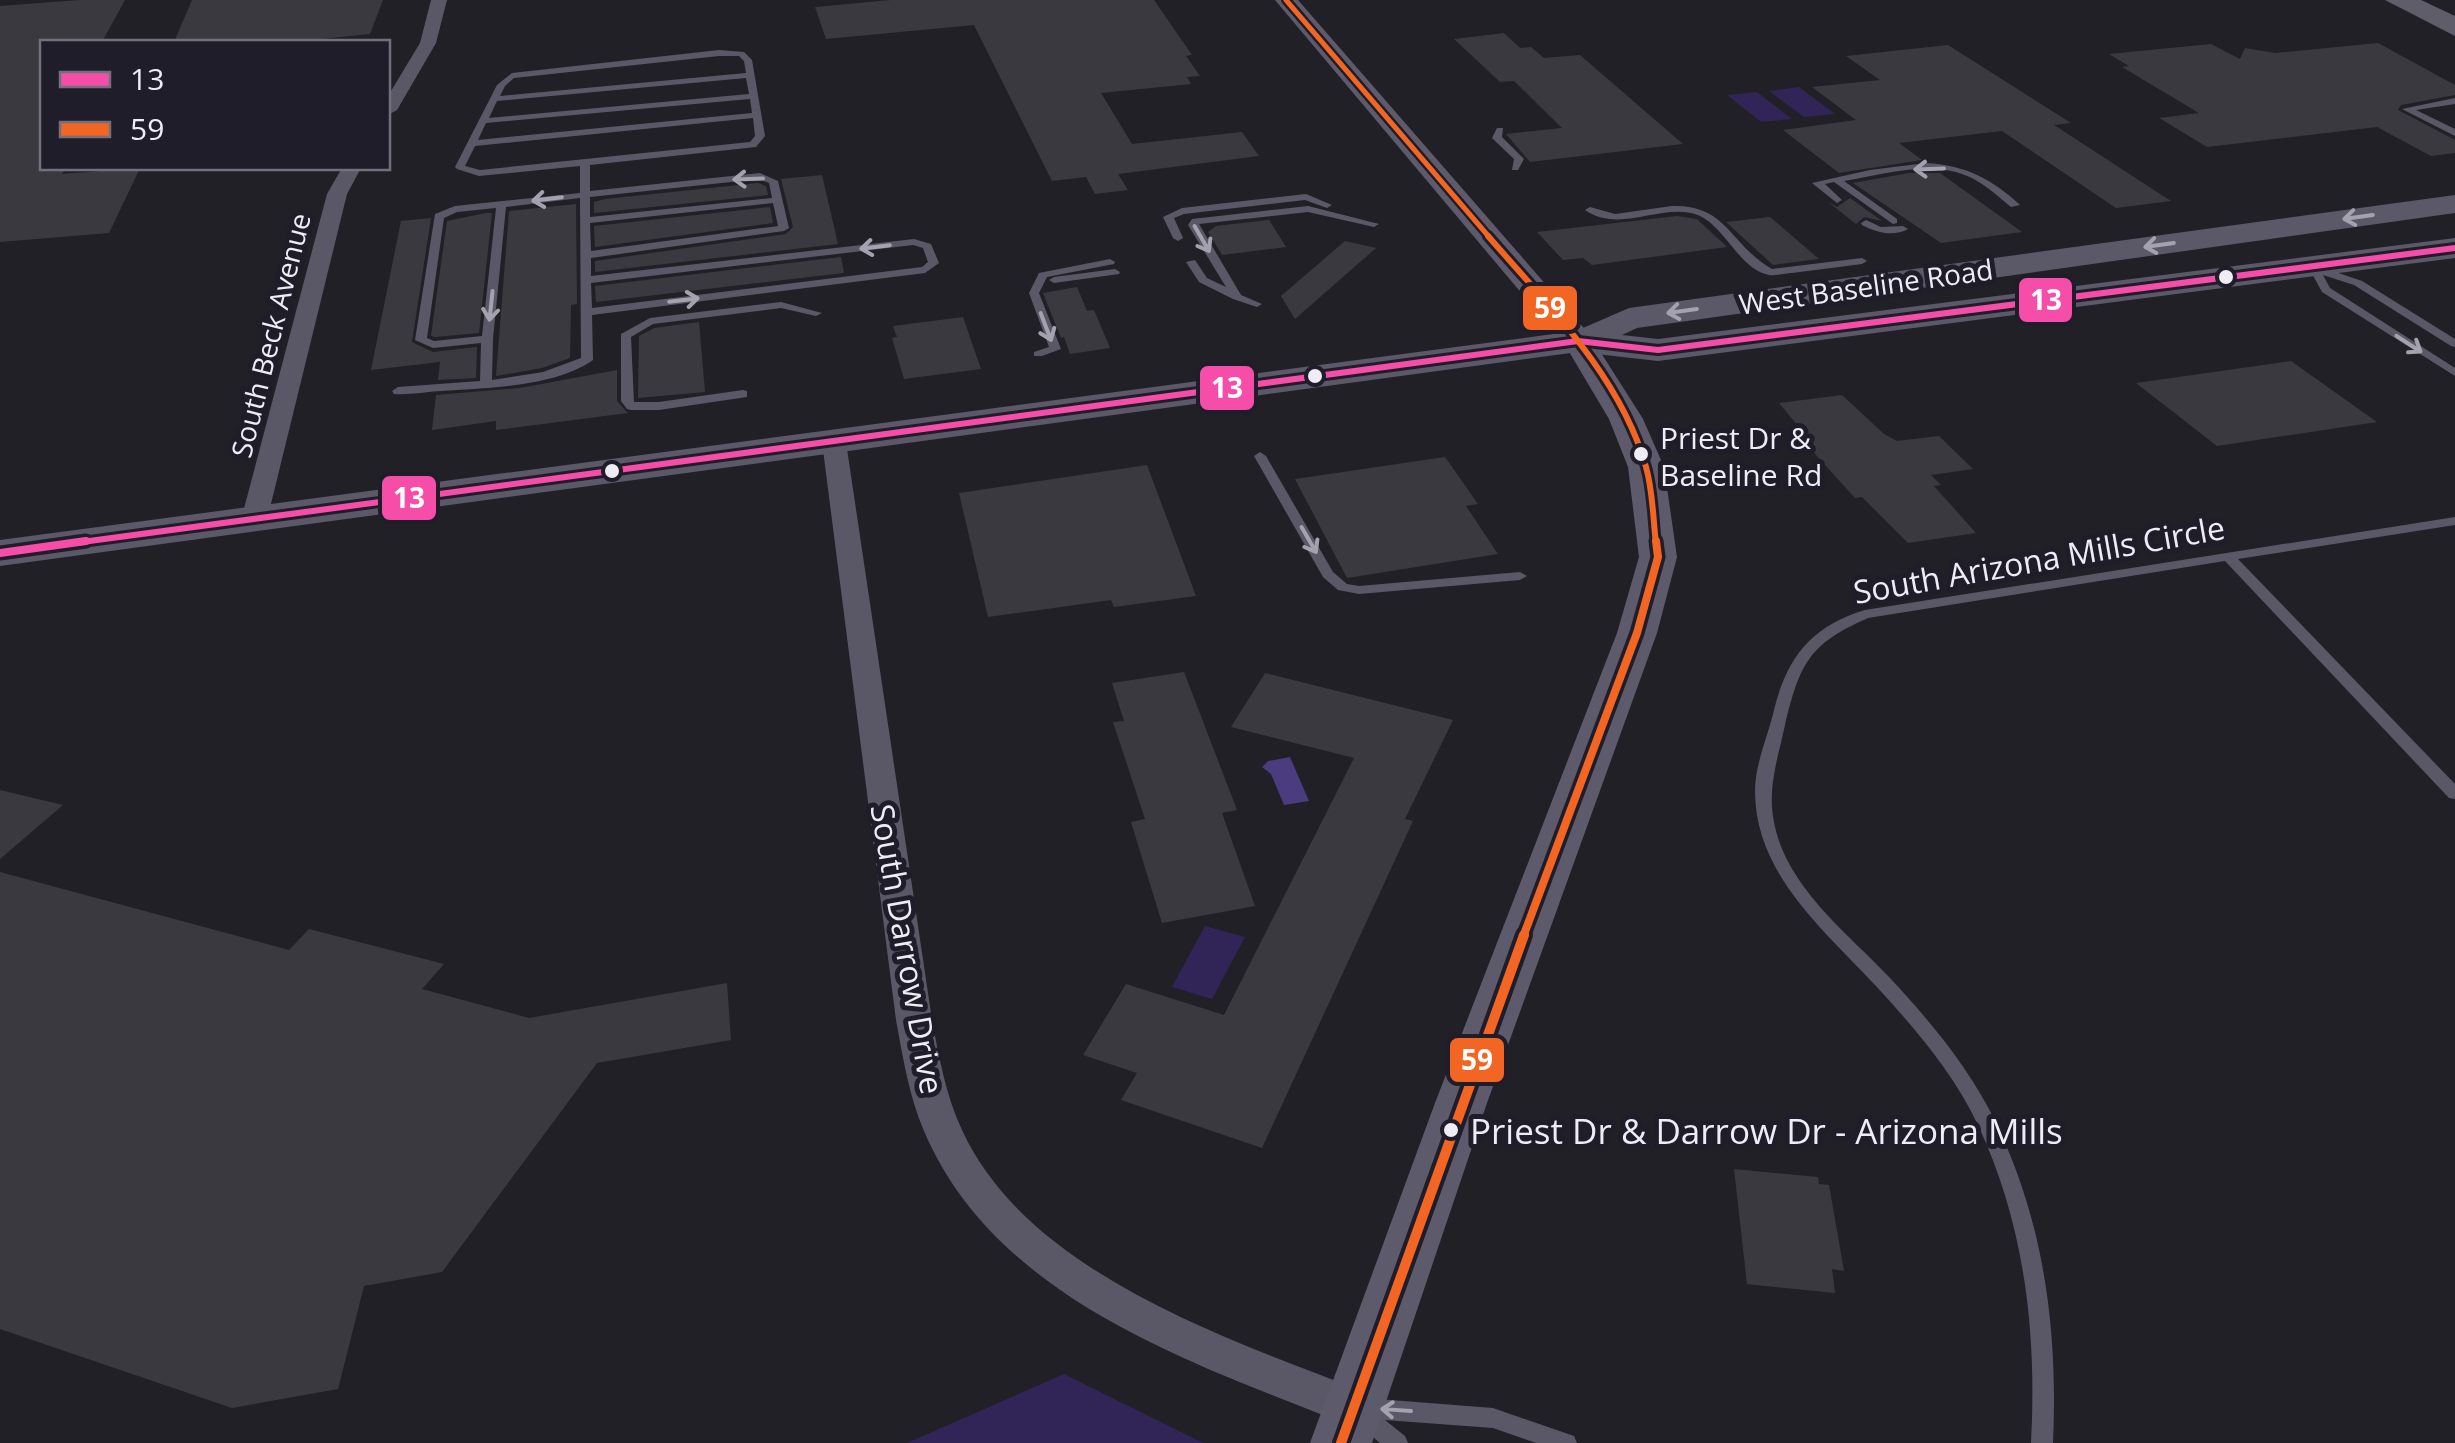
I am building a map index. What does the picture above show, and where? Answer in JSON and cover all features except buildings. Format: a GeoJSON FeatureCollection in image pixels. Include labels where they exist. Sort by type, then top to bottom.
{"type":"FeatureCollection","features":[{"type":"Feature","properties":{"kind":"highway"},"geometry":{"type":"LineString","coordinates":[[2400,0],[2455,26]]}},
{"type":"Feature","properties":{"kind":"main road"},"geometry":{"type":"LineString","coordinates":[[1286,0],[1578,342],[1626,419],[1646,466],[1658,557],[1637,633],[1461,1103],[1364,1431]]}},
{"type":"Feature","properties":{"kind":"main road","name":"West Baseline Road"},"geometry":{"type":"LineString","coordinates":[[1578,342],[1629,319],[2455,204]]}},
{"type":"Feature","properties":{"kind":"main road"},"geometry":{"type":"LineString","coordinates":[[2256,231],[2314,268]]}},
{"type":"Feature","properties":{"kind":"main road","name":"West Baseline Road"},"geometry":{"type":"LineString","coordinates":[[0,553],[1578,342],[1658,350],[2455,248]]}},
{"type":"Feature","properties":{"kind":"main road"},"geometry":{"type":"LineString","coordinates":[[1992,308],[2008,292],[2082,270],[2087,255]]}},
{"type":"Feature","properties":{"kind":"street"},"geometry":{"type":"LineString","coordinates":[[390,107],[428,43],[439,0]]}},
{"type":"Feature","properties":{"kind":"street","name":"South Beck Avenue"},"geometry":{"type":"LineString","coordinates":[[254,520],[337,194],[350,170]]}},
{"type":"Feature","properties":{"kind":"street","name":"South Darrow Drive"},"geometry":{"type":"LineString","coordinates":[[834,442],[914,1020],[926,1089],[949,1145],[985,1199],[1034,1244],[1119,1308],[1364,1431]]}},
{"type":"Feature","properties":{"kind":"lane"},"geometry":{"type":"LineString","coordinates":[[719,53],[746,56],[751,75],[760,136],[754,145],[585,164],[468,172],[460,167],[507,78],[524,72],[719,53]]}},
{"type":"Feature","properties":{"kind":"lane"},"geometry":{"type":"LineString","coordinates":[[494,99],[751,75]]}},
{"type":"Feature","properties":{"kind":"lane"},"geometry":{"type":"LineString","coordinates":[[482,121],[754,96]]}},
{"type":"Feature","properties":{"kind":"lane"},"geometry":{"type":"LineString","coordinates":[[2455,101],[2407,109],[2455,133]]}},
{"type":"Feature","properties":{"kind":"lane"},"geometry":{"type":"LineString","coordinates":[[471,144],[757,115]]}},
{"type":"Feature","properties":{"kind":"lane"},"geometry":{"type":"LineString","coordinates":[[1500,130],[1498,138],[1519,160],[1515,168]]}},
{"type":"Feature","properties":{"kind":"lane"},"geometry":{"type":"LineString","coordinates":[[398,391],[566,372],[588,360],[585,164]]}},
{"type":"Feature","properties":{"kind":"lane"},"geometry":{"type":"LineString","coordinates":[[1837,200],[1817,183],[1932,167],[1957,169],[1975,176],[2015,205]]}},
{"type":"Feature","properties":{"kind":"lane"},"geometry":{"type":"LineString","coordinates":[[487,339],[434,345],[422,340],[439,216],[455,209],[584,194],[760,176],[773,181],[784,228],[770,233],[588,255]]}},
{"type":"Feature","properties":{"kind":"lane"},"geometry":{"type":"LineString","coordinates":[[1836,178],[1898,225],[1878,230],[1866,223]]}},
{"type":"Feature","properties":{"kind":"lane"},"geometry":{"type":"LineString","coordinates":[[1178,238],[1168,217],[1182,211],[1306,197],[1374,224]]}},
{"type":"Feature","properties":{"kind":"lane"},"geometry":{"type":"LineString","coordinates":[[586,220],[777,200]]}},
{"type":"Feature","properties":{"kind":"lane"},"geometry":{"type":"LineString","coordinates":[[486,381],[501,204]]}},
{"type":"Feature","properties":{"kind":"lane"},"geometry":{"type":"LineString","coordinates":[[1237,297],[1193,225],[1196,221],[1290,209],[1343,214]]}},
{"type":"Feature","properties":{"kind":"lane"},"geometry":{"type":"LineString","coordinates":[[1590,210],[1603,217],[1674,209],[1704,212],[1756,265],[1770,272],[1862,261]]}},
{"type":"Feature","properties":{"kind":"lane"},"geometry":{"type":"LineString","coordinates":[[588,280],[914,242],[926,246],[934,263],[925,270],[588,312]]}},
{"type":"Feature","properties":{"kind":"lane"},"geometry":{"type":"LineString","coordinates":[[1191,262],[1203,280],[1257,304]]}},
{"type":"Feature","properties":{"kind":"lane"},"geometry":{"type":"LineString","coordinates":[[1038,354],[1055,349],[1034,294],[1036,288],[1112,267]]}},
{"type":"Feature","properties":{"kind":"lane"},"geometry":{"type":"LineString","coordinates":[[2314,268],[2358,283],[2455,344]]}},
{"type":"Feature","properties":{"kind":"lane"},"geometry":{"type":"LineString","coordinates":[[2314,268],[2326,290],[2455,373]]}},
{"type":"Feature","properties":{"kind":"lane"},"geometry":{"type":"LineString","coordinates":[[743,394],[632,406],[627,402],[625,336],[650,320],[794,305],[816,313]]}},
{"type":"Feature","properties":{"kind":"lane"},"geometry":{"type":"LineString","coordinates":[[1260,456],[1328,574],[1343,586],[1360,590],[1520,576]]}},
{"type":"Feature","properties":{"kind":"lane","name":"South Arizona Mills Circle"},"geometry":{"type":"LineString","coordinates":[[2042,1443],[2044,1324],[2024,1213],[2009,1175],[1964,1082],[1899,999],[1826,923],[1775,853],[1763,792],[1788,679],[1809,644],[1827,630],[1894,607],[2455,521]]}},
{"type":"Feature","properties":{"kind":"lane"},"geometry":{"type":"LineString","coordinates":[[2228,556],[2455,794]]}},
{"type":"Feature","properties":{"kind":"lane","name":"South Darrow Drive"},"geometry":{"type":"LineString","coordinates":[[1364,1431],[1494,1418],[1566,1443]]}},
{"type":"Feature","properties":{"kind":"shaded area"},"geometry":{"type":"Polygon","coordinates":[[[1799,87],[1835,114],[1804,117],[1769,91],[1799,87]]]}},
{"type":"Feature","properties":{"kind":"shaded area"},"geometry":{"type":"Polygon","coordinates":[[[1757,92],[1792,119],[1761,122],[1727,95],[1757,92]]]}},
{"type":"Feature","properties":{"kind":"shaded area"},"geometry":{"type":"Polygon","coordinates":[[[1290,757],[1309,801],[1284,805],[1271,774],[1262,767],[1268,761],[1290,757]]]}},
{"type":"Feature","properties":{"kind":"shaded area"},"geometry":{"type":"Polygon","coordinates":[[[1205,926],[1245,937],[1212,999],[1172,987],[1205,926]]]}},
{"type":"Feature","properties":{"kind":"shaded area"},"geometry":{"type":"Polygon","coordinates":[[[1064,1374],[1203,1443],[907,1443],[1064,1374]]]}},
{"type":"Feature","properties":{"kind":"transit line","name":"59"},"geometry":{"type":"LineString","coordinates":[[1286,0],[1578,341],[1626,419],[1646,467],[1658,557],[1637,633],[1461,1103],[1341,1443]]}},
{"type":"Feature","properties":{"kind":"transit line","name":"13"},"geometry":{"type":"LineString","coordinates":[[0,553],[1578,341],[1658,350],[2455,248]]}},
{"type":"Feature","properties":{"kind":"place","name":"Priest Dr & Baseline Rd"},"geometry":{"type":"Point","coordinates":[1641,454]}},
{"type":"Feature","properties":{"kind":"place","name":"Priest Dr & Darrow Dr - Arizona Mills"},"geometry":{"type":"Point","coordinates":[1451,1130]}}]}
